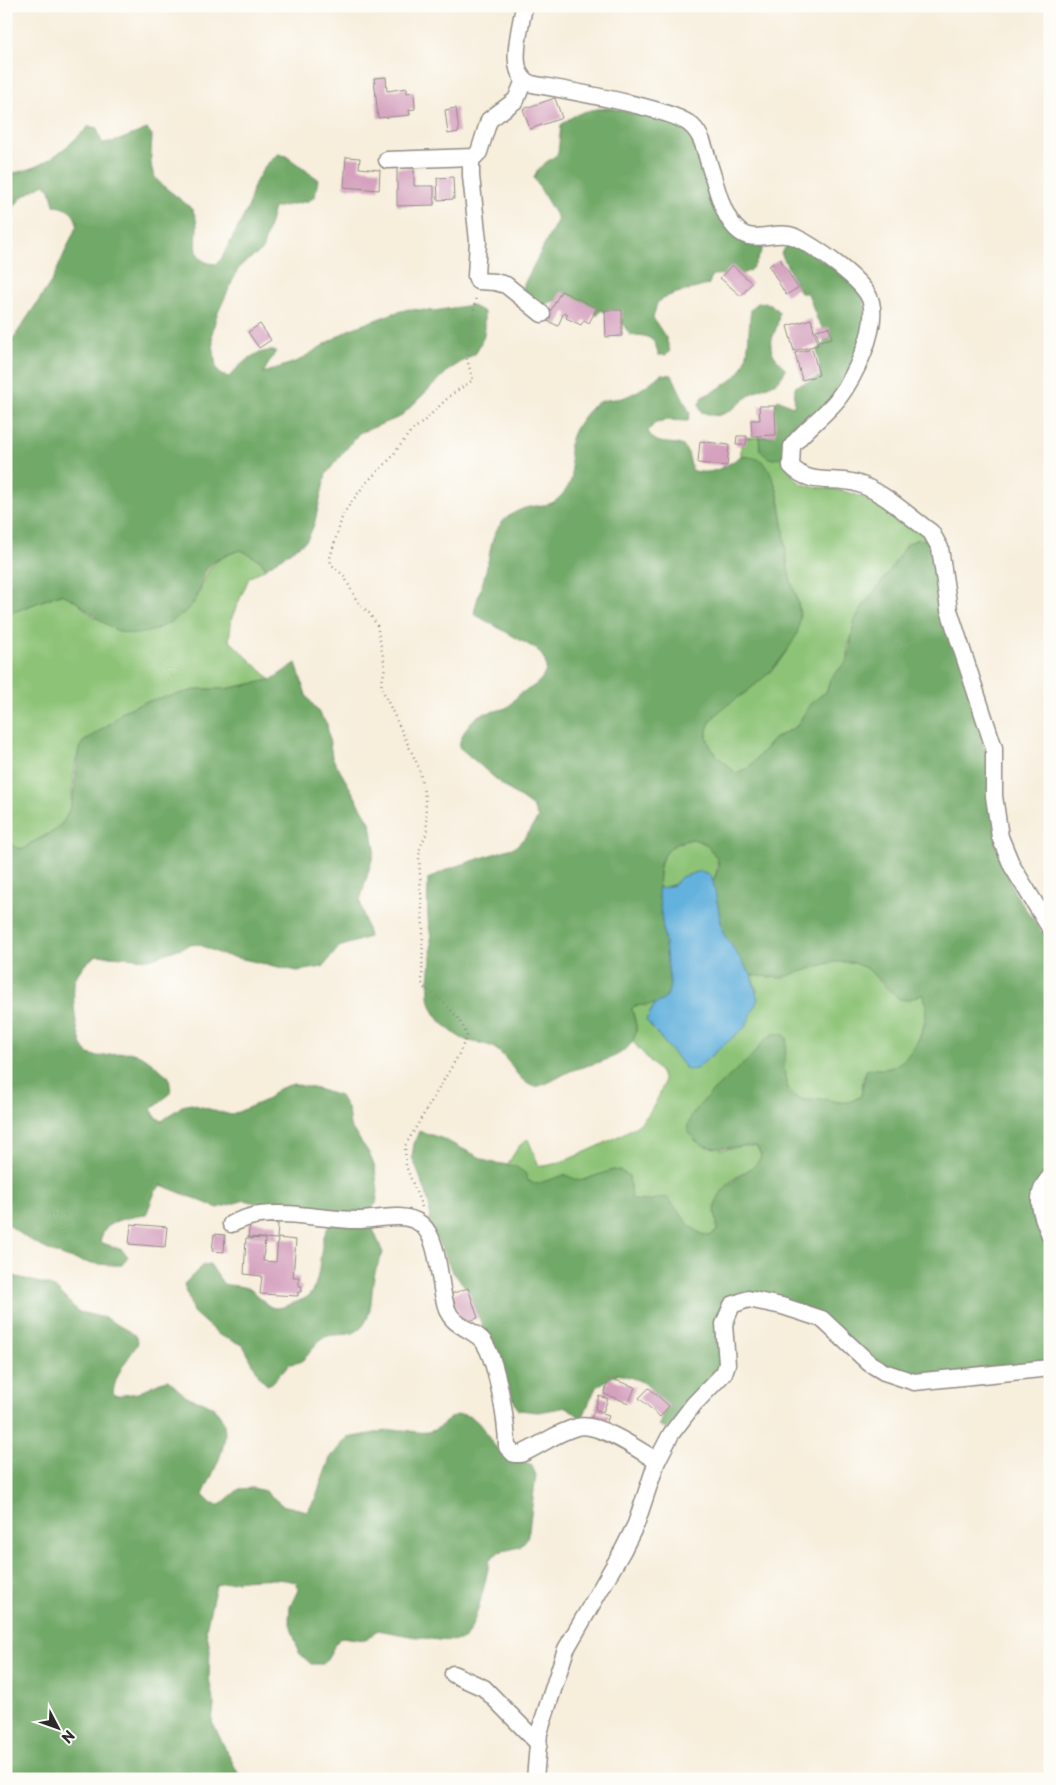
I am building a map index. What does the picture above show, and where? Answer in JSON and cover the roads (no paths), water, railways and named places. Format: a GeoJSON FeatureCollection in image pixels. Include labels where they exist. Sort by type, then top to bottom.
{"type":"FeatureCollection","features":[{"type":"Feature","properties":{"kind":"street"},"geometry":{"type":"LineString","coordinates":[[524,6],[516,62],[520,76],[524,80],[532,84],[624,103],[686,120],[699,136],[725,210],[732,224],[741,233],[751,237],[778,233],[798,238],[858,281],[868,292],[872,303],[871,320],[861,357],[848,384],[836,401],[792,446],[791,466],[804,477],[857,484],[874,491],[931,532],[937,540],[940,548],[949,610],[994,748],[994,806],[1000,837],[1012,866],[1050,928]]}},
{"type":"Feature","properties":{"kind":"street"},"geometry":{"type":"LineString","coordinates":[[387,160],[471,158],[478,152],[490,120],[516,100],[524,80]]}},
{"type":"Feature","properties":{"kind":"street"},"geometry":{"type":"LineString","coordinates":[[471,158],[471,176],[478,241],[476,276],[478,282],[495,282],[506,285],[542,314]]}},
{"type":"Feature","properties":{"kind":"street"},"geometry":{"type":"LineString","coordinates":[[1050,1178],[1042,1190],[1039,1205],[1050,1236]]}},
{"type":"Feature","properties":{"kind":"street"},"geometry":{"type":"LineString","coordinates":[[231,1224],[260,1214],[314,1215],[357,1220],[410,1218],[420,1223],[426,1230],[436,1254],[448,1314],[460,1326],[477,1336],[488,1351],[506,1414],[507,1447],[514,1454],[521,1454],[578,1426],[590,1426],[634,1446],[657,1461]]}},
{"type":"Feature","properties":{"kind":"street"},"geometry":{"type":"LineString","coordinates":[[535,1779],[539,1733],[566,1649],[636,1524],[657,1461],[681,1419],[724,1373],[727,1364],[724,1324],[732,1306],[748,1299],[782,1306],[822,1319],[869,1363],[884,1372],[914,1382],[1050,1368]]}},
{"type":"Feature","properties":{"kind":"street"},"geometry":{"type":"LineString","coordinates":[[453,1674],[484,1688],[539,1744]]}},
{"type":"Feature","properties":{"kind":"water"},"geometry":{"type":"Polygon","coordinates":[[[701,871],[709,874],[713,881],[723,933],[751,975],[758,999],[746,1026],[696,1069],[687,1070],[646,1020],[655,1004],[666,997],[670,984],[658,889],[674,885],[681,877],[701,871]]]}}]}
